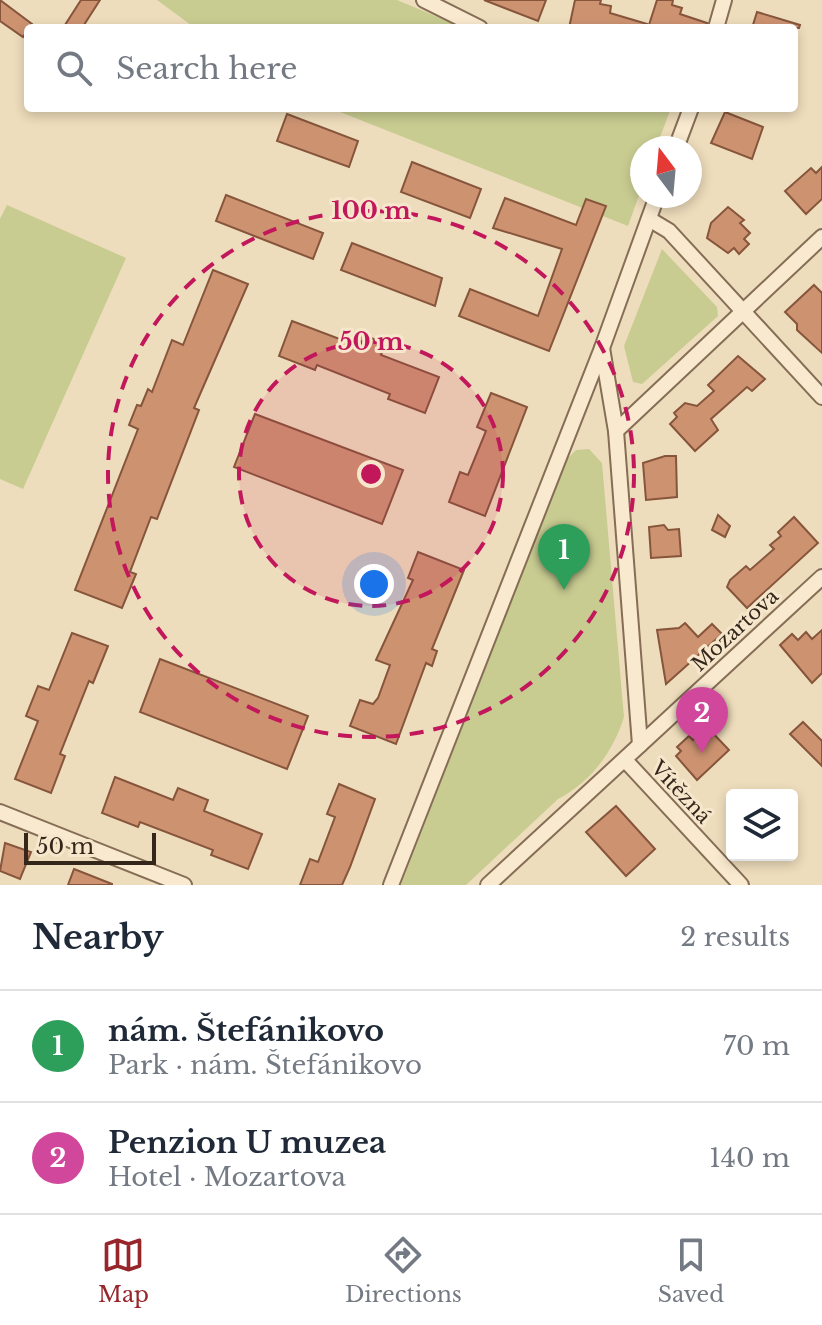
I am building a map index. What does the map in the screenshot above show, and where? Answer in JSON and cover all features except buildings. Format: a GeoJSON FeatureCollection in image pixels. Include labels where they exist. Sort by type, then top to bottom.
{"type":"FeatureCollection","features":[{"type":"Feature","properties":{"kind":"street"},"geometry":{"type":"LineString","coordinates":[[424,0],[472,24]]}},
{"type":"Feature","properties":{"kind":"street"},"geometry":{"type":"LineString","coordinates":[[717,24],[724,0]]}},
{"type":"Feature","properties":{"kind":"street"},"geometry":{"type":"LineString","coordinates":[[680,136],[690,112]]}},
{"type":"Feature","properties":{"kind":"street"},"geometry":{"type":"LineString","coordinates":[[391,885],[602,348],[653,208]]}},
{"type":"Feature","properties":{"kind":"street"},"geometry":{"type":"LineString","coordinates":[[649,219],[669,231],[822,397]]}},
{"type":"Feature","properties":{"kind":"street"},"geometry":{"type":"LineString","coordinates":[[616,431],[822,237]]}},
{"type":"Feature","properties":{"kind":"street"},"geometry":{"type":"LineString","coordinates":[[602,348],[616,431],[640,745]]}},
{"type":"Feature","properties":{"kind":"street","name":"Mozartova"},"geometry":{"type":"LineString","coordinates":[[488,885],[822,577]]}},
{"type":"Feature","properties":{"kind":"street","name":"Vítězná"},"geometry":{"type":"LineString","coordinates":[[625,760],[741,885]]}},
{"type":"Feature","properties":{"kind":"street"},"geometry":{"type":"LineString","coordinates":[[0,812],[184,885]]}},
{"type":"Feature","properties":{"kind":"green space"},"geometry":{"type":"Polygon","coordinates":[[[157,0],[397,0],[454,24],[190,24],[157,0]]]}},
{"type":"Feature","properties":{"kind":"green space"},"geometry":{"type":"Polygon","coordinates":[[[340,112],[670,112],[660,136],[630,136],[630,208],[634,208],[628,226],[340,112]]]}},
{"type":"Feature","properties":{"kind":"green space"},"geometry":{"type":"Polygon","coordinates":[[[7,205],[126,258],[23,489],[0,479],[0,219],[7,205]]]}},
{"type":"Feature","properties":{"kind":"green space"},"geometry":{"type":"Polygon","coordinates":[[[662,249],[717,307],[718,316],[642,384],[633,382],[624,346],[662,249]]]}},
{"type":"Feature","properties":{"kind":"green space"},"geometry":{"type":"Polygon","coordinates":[[[589,449],[602,463],[624,717],[614,742],[599,765],[581,784],[558,799],[466,885],[401,885],[566,460],[576,450],[589,449]]]}},
{"type":"Feature","properties":{"kind":"place","name":"nám. Štefánikovo"},"geometry":{"type":"Point","coordinates":[564,590]}},
{"type":"Feature","properties":{"kind":"place","name":"Penzion U muzea"},"geometry":{"type":"Point","coordinates":[702,753]}}]}
